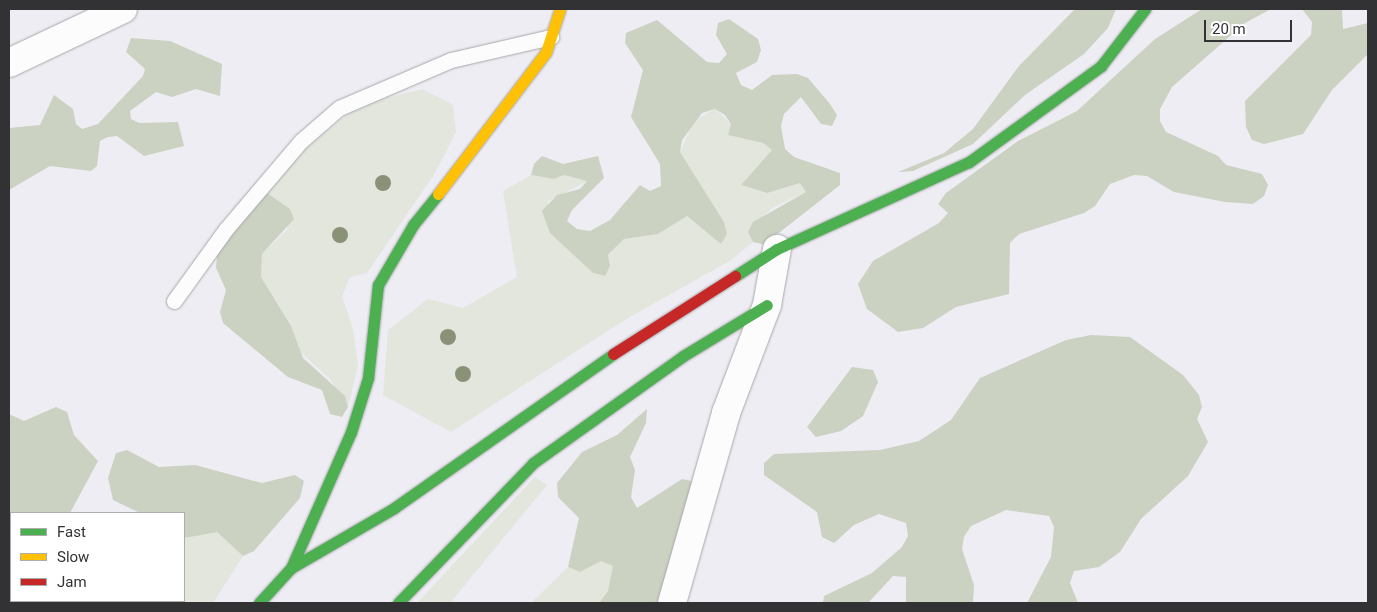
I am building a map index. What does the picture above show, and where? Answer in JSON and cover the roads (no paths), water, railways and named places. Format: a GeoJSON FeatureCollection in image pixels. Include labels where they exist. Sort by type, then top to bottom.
{"type":"FeatureCollection","features":[{"type":"Feature","properties":{"kind":"street"},"geometry":{"type":"LineString","coordinates":[[9,63],[123,9]]}},
{"type":"Feature","properties":{"kind":"street"},"geometry":{"type":"LineString","coordinates":[[259,603],[290,568],[354,423],[368,378],[378,285],[413,225],[492,128],[546,52],[560,9]]}},
{"type":"Feature","properties":{"kind":"street"},"geometry":{"type":"LineString","coordinates":[[290,568],[394,508],[582,374],[777,249],[969,162],[1101,66],[1144,9]]}},
{"type":"Feature","properties":{"kind":"street"},"geometry":{"type":"LineString","coordinates":[[672,603],[726,413],[767,305],[777,249]]}},
{"type":"Feature","properties":{"kind":"street"},"geometry":{"type":"LineString","coordinates":[[398,603],[533,463],[683,356],[767,305]]}},
{"type":"Feature","properties":{"kind":"lane"},"geometry":{"type":"LineString","coordinates":[[174,301],[301,141],[339,108],[451,60],[551,36]]}}]}
